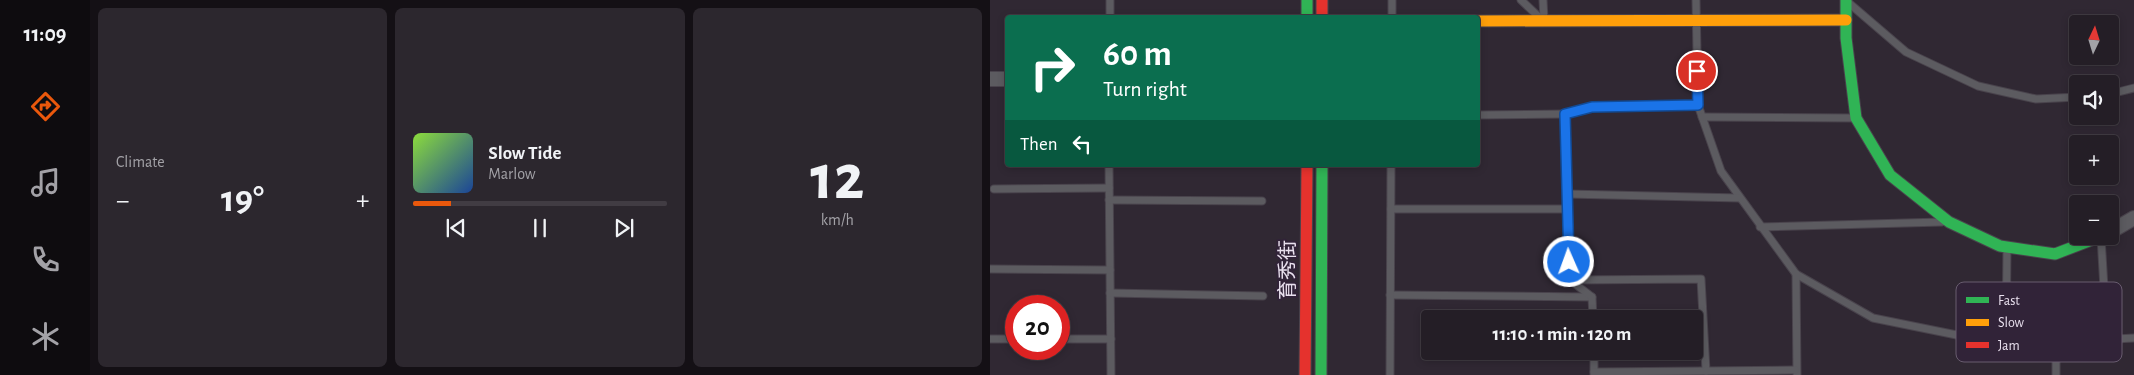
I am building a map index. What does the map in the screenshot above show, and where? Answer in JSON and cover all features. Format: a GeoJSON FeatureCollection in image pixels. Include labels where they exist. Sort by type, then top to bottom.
{"type":"FeatureCollection","features":[{"type":"Feature","properties":{"kind":"street"},"geometry":{"type":"LineString","coordinates":[[1307,0],[1307,15]]}},
{"type":"Feature","properties":{"kind":"street"},"geometry":{"type":"LineString","coordinates":[[1322,0],[1322,15]]}},
{"type":"Feature","properties":{"kind":"street"},"geometry":{"type":"LineString","coordinates":[[1846,1],[1846,38],[1856,118],[1890,175],[1949,222],[2000,246],[2055,254],[2078,245]]}},
{"type":"Feature","properties":{"kind":"street"},"geometry":{"type":"LineString","coordinates":[[1480,21],[1846,20]]}},
{"type":"Feature","properties":{"kind":"street"},"geometry":{"type":"LineString","coordinates":[[990,79],[1005,79]]}},
{"type":"Feature","properties":{"kind":"street","name":"育秀街"},"geometry":{"type":"LineString","coordinates":[[1305,375],[1307,167]]}},
{"type":"Feature","properties":{"kind":"street","name":"育秀街"},"geometry":{"type":"LineString","coordinates":[[1320,375],[1322,167]]}},
{"type":"Feature","properties":{"kind":"street"},"geometry":{"type":"LineString","coordinates":[[2119,226],[2134,218]]}},
{"type":"Feature","properties":{"kind":"lane"},"geometry":{"type":"LineString","coordinates":[[1110,0],[1110,15]]}},
{"type":"Feature","properties":{"kind":"lane"},"geometry":{"type":"LineString","coordinates":[[1392,0],[1392,15]]}},
{"type":"Feature","properties":{"kind":"lane"},"geometry":{"type":"LineString","coordinates":[[1521,0],[1544,21]]}},
{"type":"Feature","properties":{"kind":"lane"},"geometry":{"type":"LineString","coordinates":[[1543,0],[1544,21]]}},
{"type":"Feature","properties":{"kind":"lane"},"geometry":{"type":"LineString","coordinates":[[1696,0],[1698,105],[1720,171],[1796,274],[1874,318],[1956,335]]}},
{"type":"Feature","properties":{"kind":"lane"},"geometry":{"type":"LineString","coordinates":[[1846,1],[1906,52],[1978,86],[2036,99],[2069,97]]}},
{"type":"Feature","properties":{"kind":"lane"},"geometry":{"type":"LineString","coordinates":[[2119,92],[2134,88]]}},
{"type":"Feature","properties":{"kind":"lane"},"geometry":{"type":"LineString","coordinates":[[1480,115],[1565,114],[1592,107],[1698,105]]}},
{"type":"Feature","properties":{"kind":"lane"},"geometry":{"type":"LineString","coordinates":[[1565,114],[1570,280]]}},
{"type":"Feature","properties":{"kind":"lane"},"geometry":{"type":"LineString","coordinates":[[1702,117],[1856,118]]}},
{"type":"Feature","properties":{"kind":"lane"},"geometry":{"type":"LineString","coordinates":[[1110,167],[1111,375]]}},
{"type":"Feature","properties":{"kind":"lane"},"geometry":{"type":"LineString","coordinates":[[1390,375],[1391,167]]}},
{"type":"Feature","properties":{"kind":"lane"},"geometry":{"type":"LineString","coordinates":[[994,189],[1110,188]]}},
{"type":"Feature","properties":{"kind":"lane"},"geometry":{"type":"LineString","coordinates":[[1567,194],[1740,198]]}},
{"type":"Feature","properties":{"kind":"lane"},"geometry":{"type":"LineString","coordinates":[[1110,200],[1262,201]]}},
{"type":"Feature","properties":{"kind":"lane"},"geometry":{"type":"LineString","coordinates":[[1390,209],[1568,209]]}},
{"type":"Feature","properties":{"kind":"lane"},"geometry":{"type":"LineString","coordinates":[[1760,227],[1949,222]]}},
{"type":"Feature","properties":{"kind":"lane"},"geometry":{"type":"LineString","coordinates":[[2104,245],[2105,282]]}},
{"type":"Feature","properties":{"kind":"lane"},"geometry":{"type":"LineString","coordinates":[[2007,247],[2007,282]]}},
{"type":"Feature","properties":{"kind":"lane"},"geometry":{"type":"LineString","coordinates":[[990,269],[1110,270]]}},
{"type":"Feature","properties":{"kind":"lane"},"geometry":{"type":"LineString","coordinates":[[1594,360],[1594,373],[1796,372],[1796,274]]}},
{"type":"Feature","properties":{"kind":"lane"},"geometry":{"type":"LineString","coordinates":[[1570,280],[1701,279],[1706,371]]}},
{"type":"Feature","properties":{"kind":"lane"},"geometry":{"type":"LineString","coordinates":[[1570,280],[1592,297],[1593,310]]}},
{"type":"Feature","properties":{"kind":"lane"},"geometry":{"type":"LineString","coordinates":[[1110,294],[1263,296]]}},
{"type":"Feature","properties":{"kind":"lane"},"geometry":{"type":"LineString","coordinates":[[1390,295],[1592,297]]}},
{"type":"Feature","properties":{"kind":"lane"},"geometry":{"type":"LineString","coordinates":[[990,339],[1005,339]]}},
{"type":"Feature","properties":{"kind":"lane"},"geometry":{"type":"LineString","coordinates":[[1070,339],[1111,339]]}},
{"type":"Feature","properties":{"kind":"lane"},"geometry":{"type":"LineString","coordinates":[[2056,362],[2056,375]]}},
{"type":"Feature","properties":{"kind":"traffic: fast"},"geometry":{"type":"LineString","coordinates":[[1307,0],[1307,15]]}},
{"type":"Feature","properties":{"kind":"traffic: fast"},"geometry":{"type":"LineString","coordinates":[[1846,0],[1846,38],[1856,118],[1890,175],[1949,222],[2000,246],[2055,254],[2078,245]]}},
{"type":"Feature","properties":{"kind":"traffic: fast"},"geometry":{"type":"LineString","coordinates":[[1321,375],[1322,167]]}},
{"type":"Feature","properties":{"kind":"traffic: slow"},"geometry":{"type":"LineString","coordinates":[[1480,21],[1846,20]]}},
{"type":"Feature","properties":{"kind":"traffic: jam"},"geometry":{"type":"LineString","coordinates":[[1322,0],[1322,15]]}},
{"type":"Feature","properties":{"kind":"traffic: jam"},"geometry":{"type":"LineString","coordinates":[[1305,375],[1307,167]]}},
{"type":"Feature","properties":{"kind":"route"},"geometry":{"type":"LineString","coordinates":[[1569,262],[1565,114],[1592,107],[1698,105],[1697,71]]}}]}
